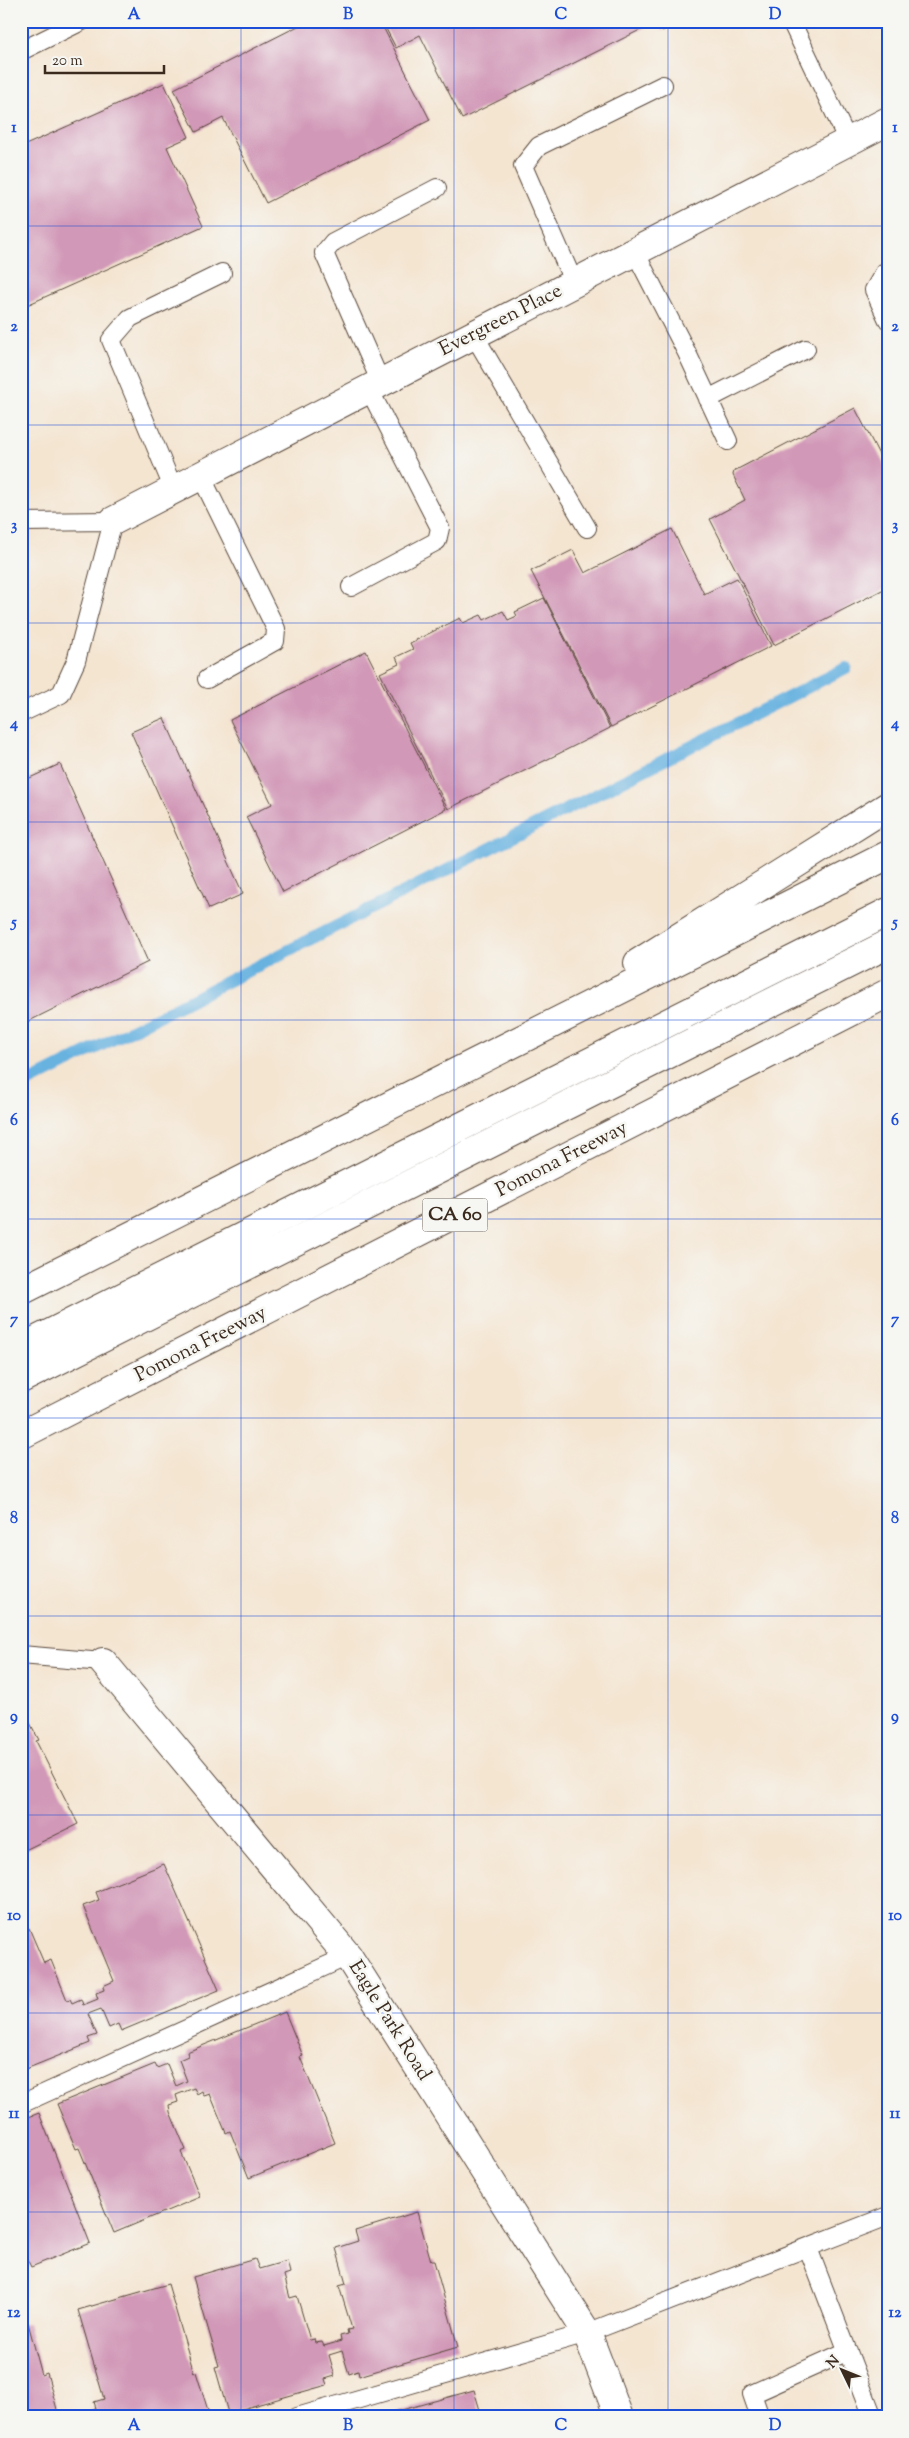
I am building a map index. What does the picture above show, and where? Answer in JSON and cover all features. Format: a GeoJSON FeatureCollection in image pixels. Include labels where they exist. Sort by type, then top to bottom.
{"type":"FeatureCollection","features":[{"type":"Feature","properties":{"kind":"main road","name":"Evergreen Place"},"geometry":{"type":"LineString","coordinates":[[114,521],[888,121]]}},
{"type":"Feature","properties":{"kind":"main road"},"geometry":{"type":"LineString","coordinates":[[497,1051],[888,806]]}},
{"type":"Feature","properties":{"kind":"main road"},"geometry":{"type":"LineString","coordinates":[[21,1291],[888,855]]}},
{"type":"Feature","properties":{"kind":"main road"},"geometry":{"type":"LineString","coordinates":[[21,1348],[888,912]]}},
{"type":"Feature","properties":{"kind":"main road"},"geometry":{"type":"LineString","coordinates":[[21,1379],[888,944]]}},
{"type":"Feature","properties":{"kind":"main road","name":"Pomona Freeway"},"geometry":{"type":"LineString","coordinates":[[21,1435],[888,993]]}},
{"type":"Feature","properties":{"kind":"main road","name":"Eagle Park Road"},"geometry":{"type":"LineString","coordinates":[[103,1662],[348,1956],[587,2333],[619,2417]]}},
{"type":"Feature","properties":{"kind":"lane"},"geometry":{"type":"LineString","coordinates":[[21,51],[82,21]]}},
{"type":"Feature","properties":{"kind":"lane"},"geometry":{"type":"LineString","coordinates":[[791,21],[848,141]]}},
{"type":"Feature","properties":{"kind":"lane"},"geometry":{"type":"LineString","coordinates":[[574,282],[523,166],[540,146],[663,85]]}},
{"type":"Feature","properties":{"kind":"lane"},"geometry":{"type":"LineString","coordinates":[[352,587],[437,541],[440,528],[375,386],[324,253],[333,242],[437,188]]}},
{"type":"Feature","properties":{"kind":"lane"},"geometry":{"type":"LineString","coordinates":[[635,252],[728,441]]}},
{"type":"Feature","properties":{"kind":"lane"},"geometry":{"type":"LineString","coordinates":[[888,270],[884,273],[874,290],[888,320]]}},
{"type":"Feature","properties":{"kind":"lane"},"geometry":{"type":"LineString","coordinates":[[174,490],[111,340],[130,318],[222,273]]}},
{"type":"Feature","properties":{"kind":"lane"},"geometry":{"type":"LineString","coordinates":[[474,335],[587,528]]}},
{"type":"Feature","properties":{"kind":"lane"},"geometry":{"type":"LineString","coordinates":[[708,399],[806,349]]}},
{"type":"Feature","properties":{"kind":"lane"},"geometry":{"type":"LineString","coordinates":[[201,476],[276,628],[275,641],[207,679]]}},
{"type":"Feature","properties":{"kind":"lane"},"geometry":{"type":"LineString","coordinates":[[21,522],[114,521],[76,661],[61,694],[21,713]]}},
{"type":"Feature","properties":{"kind":"lane"},"geometry":{"type":"LineString","coordinates":[[21,1655],[103,1662]]}},
{"type":"Feature","properties":{"kind":"lane"},"geometry":{"type":"LineString","coordinates":[[21,2104],[348,1956]]}},
{"type":"Feature","properties":{"kind":"lane"},"geometry":{"type":"LineString","coordinates":[[297,2417],[587,2333],[888,2216]]}},
{"type":"Feature","properties":{"kind":"lane"},"geometry":{"type":"LineString","coordinates":[[808,2248],[873,2417]]}},
{"type":"Feature","properties":{"kind":"lane"},"geometry":{"type":"LineString","coordinates":[[760,2417],[752,2394],[848,2351]]}},
{"type":"Feature","properties":{"kind":"building"},"geometry":{"type":"Polygon","coordinates":[[[308,21],[380,21],[430,120],[266,203],[223,118],[196,132],[174,89],[308,21]]]}},
{"type":"Feature","properties":{"kind":"building"},"geometry":{"type":"Polygon","coordinates":[[[382,21],[681,21],[662,31],[659,24],[653,27],[652,24],[462,119],[420,35],[396,48],[382,21]]]}},
{"type":"Feature","properties":{"kind":"building"},"geometry":{"type":"Polygon","coordinates":[[[164,83],[189,137],[167,147],[203,226],[27,305],[21,293],[21,147],[164,83]]]}},
{"type":"Feature","properties":{"kind":"building"},"geometry":{"type":"Polygon","coordinates":[[[855,408],[888,472],[888,587],[774,645],[710,519],[745,500],[733,475],[734,471],[855,408]]]}},
{"type":"Feature","properties":{"kind":"building"},"geometry":{"type":"Polygon","coordinates":[[[672,529],[704,594],[737,578],[771,646],[611,727],[531,571],[573,550],[585,573],[672,529]]]}},
{"type":"Feature","properties":{"kind":"building"},"geometry":{"type":"Polygon","coordinates":[[[544,598],[610,728],[448,809],[380,673],[399,664],[396,657],[413,649],[410,643],[460,618],[463,623],[481,615],[484,620],[503,611],[508,620],[517,616],[515,612],[544,598]]]}},
{"type":"Feature","properties":{"kind":"building"},"geometry":{"type":"Polygon","coordinates":[[[366,651],[446,809],[283,892],[246,817],[272,804],[230,720],[366,651]]]}},
{"type":"Feature","properties":{"kind":"building"},"geometry":{"type":"Polygon","coordinates":[[[164,718],[243,894],[209,909],[131,732],[164,718]]]}},
{"type":"Feature","properties":{"kind":"building"},"geometry":{"type":"Polygon","coordinates":[[[60,764],[148,962],[21,1025],[21,782],[60,764]]]}},
{"type":"Feature","properties":{"kind":"building"},"geometry":{"type":"Polygon","coordinates":[[[21,1706],[39,1740],[36,1741],[78,1824],[21,1852],[21,1706]]]}},
{"type":"Feature","properties":{"kind":"building"},"geometry":{"type":"Polygon","coordinates":[[[164,1864],[219,1990],[121,2031],[118,2024],[109,2028],[101,2009],[88,2014],[97,2035],[88,2038],[90,2043],[21,2071],[21,1931],[29,1928],[44,1963],[51,1960],[67,2000],[70,1999],[72,2003],[81,1999],[83,2005],[98,1999],[96,1993],[104,1990],[103,1986],[114,1981],[83,1906],[99,1900],[96,1892],[164,1864]]]}},
{"type":"Feature","properties":{"kind":"building"},"geometry":{"type":"Polygon","coordinates":[[[285,2012],[303,2056],[300,2057],[335,2143],[249,2178],[230,2131],[226,2133],[210,2094],[204,2096],[202,2091],[197,2094],[194,2088],[176,2095],[178,2102],[169,2105],[170,2112],[186,2150],[181,2152],[200,2197],[114,2233],[79,2148],[76,2149],[57,2104],[155,2064],[157,2068],[167,2064],[176,2086],[187,2081],[179,2060],[188,2056],[187,2052],[285,2012]]]}},
{"type":"Feature","properties":{"kind":"building"},"geometry":{"type":"Polygon","coordinates":[[[39,2113],[90,2243],[31,2267],[26,2257],[21,2259],[21,2120],[39,2113]]]}},
{"type":"Feature","properties":{"kind":"building"},"geometry":{"type":"Polygon","coordinates":[[[417,2212],[431,2261],[434,2261],[458,2347],[359,2376],[358,2371],[349,2374],[342,2351],[329,2355],[335,2376],[325,2379],[327,2385],[228,2413],[215,2367],[219,2366],[193,2277],[255,2259],[259,2269],[287,2261],[290,2273],[284,2275],[290,2298],[297,2296],[310,2340],[314,2339],[315,2343],[322,2342],[324,2346],[341,2341],[340,2336],[348,2334],[347,2330],[352,2329],[339,2286],[346,2284],[336,2248],[358,2241],[355,2231],[417,2212]]]}},
{"type":"Feature","properties":{"kind":"building"},"geometry":{"type":"Polygon","coordinates":[[[168,2284],[194,2373],[196,2372],[210,2417],[77,2417],[96,2408],[94,2402],[104,2399],[78,2310],[168,2284]]]}},
{"type":"Feature","properties":{"kind":"building"},"geometry":{"type":"Polygon","coordinates":[[[28,2323],[42,2375],[47,2373],[58,2413],[62,2412],[64,2417],[21,2417],[21,2325],[28,2323]]]}},
{"type":"Feature","properties":{"kind":"building"},"geometry":{"type":"Polygon","coordinates":[[[474,2390],[482,2417],[380,2417],[380,2416],[474,2390]]]}},
{"type":"Feature","properties":{"kind":"waterway"},"geometry":{"type":"LineString","coordinates":[[21,1086],[846,668]]}}]}
